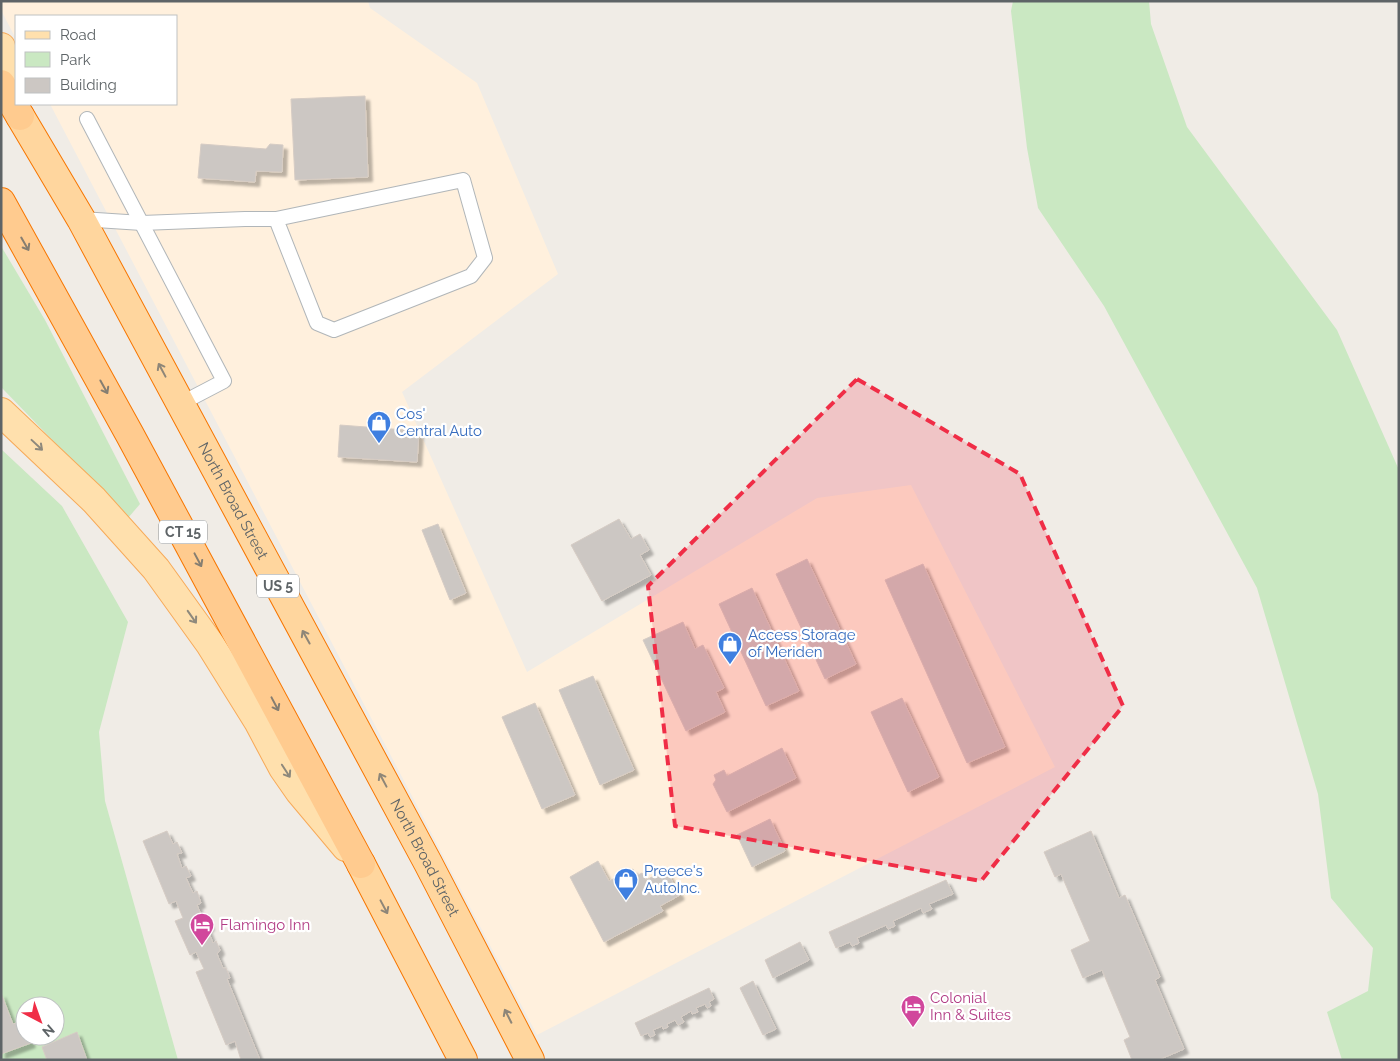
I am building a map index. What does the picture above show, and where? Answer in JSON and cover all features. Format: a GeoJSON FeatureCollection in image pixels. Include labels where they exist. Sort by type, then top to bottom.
{"type":"FeatureCollection","features":[{"type":"Feature","properties":{"kind":"highway"},"geometry":{"type":"LineString","coordinates":[[1,84],[15,103]]}},
{"type":"Feature","properties":{"kind":"highway","name":"North Broad Street"},"geometry":{"type":"LineString","coordinates":[[18,107],[81,219],[424,855],[530,1060]]}},
{"type":"Feature","properties":{"kind":"highway","name":"CT 15"},"geometry":{"type":"LineString","coordinates":[[1,202],[130,435],[361,864]]}},
{"type":"Feature","properties":{"kind":"highway"},"geometry":{"type":"LineString","coordinates":[[361,864],[463,1060]]}},
{"type":"Feature","properties":{"kind":"main road","name":"North Broad Street"},"geometry":{"type":"LineString","coordinates":[[1,47],[15,96]]}},
{"type":"Feature","properties":{"kind":"main road"},"geometry":{"type":"LineString","coordinates":[[1,412],[94,500],[156,569],[182,602],[210,644],[258,721],[283,768],[324,822],[361,864]]}},
{"type":"Feature","properties":{"kind":"lane"},"geometry":{"type":"LineString","coordinates":[[87,119],[224,381],[180,404]]}},
{"type":"Feature","properties":{"kind":"lane"},"geometry":{"type":"LineString","coordinates":[[81,219],[142,223],[245,218],[276,219],[463,180],[485,258],[471,276],[334,330],[317,323],[276,219]]}},
{"type":"Feature","properties":{"kind":"highlighted area"},"geometry":{"type":"Polygon","coordinates":[[[857,379],[1020,474],[1123,706],[981,881],[675,826],[648,586],[857,379]]]}},
{"type":"Feature","properties":{"kind":"shaded area"},"geometry":{"type":"Polygon","coordinates":[[[1,1],[368,1],[370,8],[477,83],[558,274],[402,392],[527,672],[817,498],[911,485],[1055,767],[537,1035],[51,105],[178,105],[178,15],[15,15],[15,37],[1,10],[1,1]]]}},
{"type":"Feature","properties":{"kind":"green space"},"geometry":{"type":"Polygon","coordinates":[[[1013,1],[1149,1],[1151,24],[1187,127],[1337,330],[1399,470],[1399,1060],[1342,1060],[1327,1012],[1368,991],[1373,948],[1331,898],[1318,794],[1257,588],[1104,306],[1038,208],[1027,148],[1011,11],[1013,1]]]}},
{"type":"Feature","properties":{"kind":"green space"},"geometry":{"type":"Polygon","coordinates":[[[1,246],[45,320],[140,504],[128,518],[1,387],[1,246]]]}},
{"type":"Feature","properties":{"kind":"green space"},"geometry":{"type":"Polygon","coordinates":[[[1,449],[62,506],[128,622],[99,732],[105,801],[178,1060],[1,1060],[1,449]]]}},
{"type":"Feature","properties":{"kind":"building"},"geometry":{"type":"Polygon","coordinates":[[[365,96],[368,177],[295,180],[291,99],[365,96]]]}},
{"type":"Feature","properties":{"kind":"building"},"geometry":{"type":"Polygon","coordinates":[[[201,144],[266,149],[270,144],[283,145],[282,172],[256,171],[255,182],[198,178],[201,144]]]}},
{"type":"Feature","properties":{"kind":"building","name":"Cos' Central Auto"},"geometry":{"type":"Polygon","coordinates":[[[340,425],[419,431],[417,462],[338,457],[340,425]]]}},
{"type":"Feature","properties":{"kind":"building"},"geometry":{"type":"Polygon","coordinates":[[[619,519],[631,539],[640,534],[649,550],[640,555],[651,575],[602,601],[571,545],[619,519]]]}},
{"type":"Feature","properties":{"kind":"building"},"geometry":{"type":"Polygon","coordinates":[[[438,524],[466,593],[450,600],[422,530],[438,524]]]}},
{"type":"Feature","properties":{"kind":"building"},"geometry":{"type":"Polygon","coordinates":[[[807,559],[856,664],[825,679],[776,574],[807,559]]]}},
{"type":"Feature","properties":{"kind":"building"},"geometry":{"type":"Polygon","coordinates":[[[923,564],[1005,747],[967,763],[885,580],[923,564]]]}},
{"type":"Feature","properties":{"kind":"building"},"geometry":{"type":"Polygon","coordinates":[[[752,588],[799,691],[766,706],[719,604],[752,588]]]}},
{"type":"Feature","properties":{"kind":"building"},"geometry":{"type":"Polygon","coordinates":[[[683,622],[695,649],[703,645],[724,688],[716,692],[725,712],[686,731],[643,640],[683,622]]]}},
{"type":"Feature","properties":{"kind":"building"},"geometry":{"type":"Polygon","coordinates":[[[593,676],[634,770],[600,785],[559,690],[593,676]]]}},
{"type":"Feature","properties":{"kind":"building"},"geometry":{"type":"Polygon","coordinates":[[[902,698],[939,777],[908,792],[871,712],[902,698]]]}},
{"type":"Feature","properties":{"kind":"building"},"geometry":{"type":"Polygon","coordinates":[[[535,703],[575,795],[542,809],[502,717],[535,703]]]}},
{"type":"Feature","properties":{"kind":"building"},"geometry":{"type":"Polygon","coordinates":[[[782,748],[796,778],[727,812],[713,784],[716,780],[714,775],[724,770],[727,776],[782,748]]]}},
{"type":"Feature","properties":{"kind":"building"},"geometry":{"type":"Polygon","coordinates":[[[770,819],[785,851],[752,867],[737,835],[770,819]]]}},
{"type":"Feature","properties":{"kind":"building","name":"Flamingo Inn"},"geometry":{"type":"Polygon","coordinates":[[[167,831],[173,844],[177,842],[182,853],[177,854],[182,868],[186,866],[191,876],[186,878],[193,893],[197,891],[201,903],[197,905],[202,917],[206,916],[210,926],[207,928],[213,943],[216,941],[220,950],[217,954],[223,968],[226,968],[230,978],[227,979],[260,1060],[241,1060],[235,1041],[226,1045],[196,972],[204,969],[196,952],[190,955],[175,921],[183,918],[176,901],[169,904],[143,841],[167,831]]]}},
{"type":"Feature","properties":{"kind":"building"},"geometry":{"type":"Polygon","coordinates":[[[1091,831],[1119,898],[1125,895],[1160,977],[1155,980],[1184,1049],[1158,1060],[1132,1060],[1124,1040],[1130,1037],[1102,970],[1083,978],[1071,950],[1090,941],[1061,874],[1055,877],[1044,852],[1091,831]]]}},
{"type":"Feature","properties":{"kind":"building","name":"Preece's AutoInc."},"geometry":{"type":"Polygon","coordinates":[[[598,861],[609,881],[633,869],[636,876],[642,873],[646,880],[666,870],[680,895],[660,906],[663,911],[604,942],[570,877],[598,861]]]}},
{"type":"Feature","properties":{"kind":"building"},"geometry":{"type":"Polygon","coordinates":[[[946,880],[953,894],[929,904],[932,909],[923,913],[921,908],[893,921],[895,926],[888,929],[886,925],[857,938],[859,943],[852,946],[850,942],[836,948],[829,932],[946,880]]]}},
{"type":"Feature","properties":{"kind":"building"},"geometry":{"type":"Polygon","coordinates":[[[800,942],[809,960],[773,978],[765,960],[800,942]]]}},
{"type":"Feature","properties":{"kind":"building"},"geometry":{"type":"Polygon","coordinates":[[[753,981],[776,1029],[763,1035],[740,988],[753,981]]]}},
{"type":"Feature","properties":{"kind":"building"},"geometry":{"type":"Polygon","coordinates":[[[709,988],[714,999],[709,1002],[711,1006],[707,1008],[705,1004],[696,1008],[698,1012],[692,1014],[691,1011],[681,1017],[684,1022],[678,1025],[675,1020],[667,1024],[668,1027],[663,1029],[662,1026],[653,1030],[655,1035],[650,1037],[648,1033],[641,1036],[635,1023],[709,988]]]}},
{"type":"Feature","properties":{"kind":"building"},"geometry":{"type":"Polygon","coordinates":[[[1,993],[13,1024],[15,1023],[15,1046],[23,1046],[1,1054],[1,993]]]}},
{"type":"Feature","properties":{"kind":"building"},"geometry":{"type":"Polygon","coordinates":[[[77,1032],[87,1060],[47,1060],[42,1047],[65,1046],[65,1037],[77,1032]]]}},
{"type":"Feature","properties":{"kind":"place","name":"Cos' Central Auto"},"geometry":{"type":"Point","coordinates":[379,444]}},
{"type":"Feature","properties":{"kind":"place","name":"Access Storage of Meriden"},"geometry":{"type":"Point","coordinates":[730,665]}},
{"type":"Feature","properties":{"kind":"place","name":"Preece's AutoInc."},"geometry":{"type":"Point","coordinates":[626,901]}},
{"type":"Feature","properties":{"kind":"place","name":"Flamingo Inn"},"geometry":{"type":"Point","coordinates":[202,946]}},
{"type":"Feature","properties":{"kind":"place","name":"Colonial Inn & Suites"},"geometry":{"type":"Point","coordinates":[913,1028]}}]}
